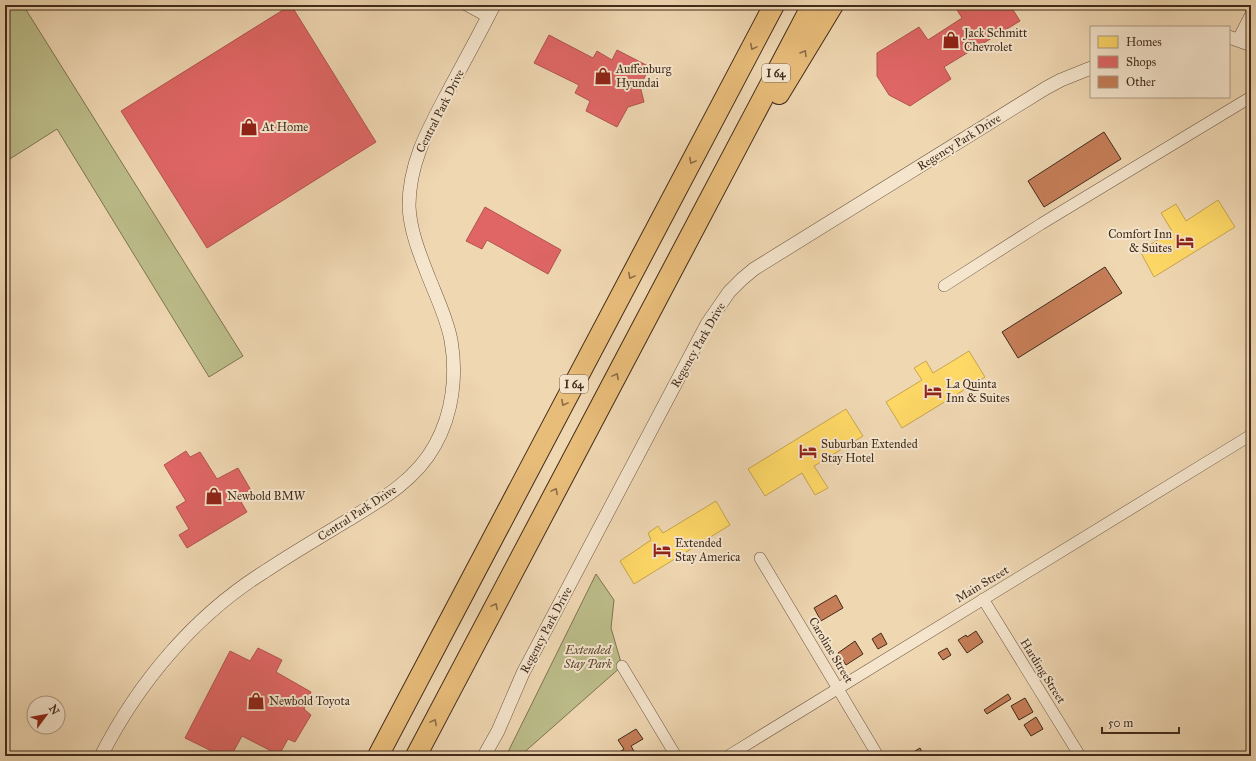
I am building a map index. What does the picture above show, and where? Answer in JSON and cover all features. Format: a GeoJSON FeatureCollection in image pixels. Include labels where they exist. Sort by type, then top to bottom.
{"type":"FeatureCollection","features":[{"type":"Feature","properties":{"kind":"highway","name":"I 64"},"geometry":{"type":"LineString","coordinates":[[378,756],[774,5]]}},
{"type":"Feature","properties":{"kind":"highway","name":"I 64"},"geometry":{"type":"LineString","coordinates":[[416,756],[812,5]]}},
{"type":"Feature","properties":{"kind":"highway"},"geometry":{"type":"LineString","coordinates":[[740,142],[773,104],[833,5]]}},
{"type":"Feature","properties":{"kind":"street"},"geometry":{"type":"LineString","coordinates":[[466,5],[488,17]]}},
{"type":"Feature","properties":{"kind":"street","name":"Central Park Drive"},"geometry":{"type":"LineString","coordinates":[[101,756],[125,712],[141,689],[198,624],[228,597],[262,573],[384,498],[404,482],[422,464],[434,446],[444,426],[451,402],[454,358],[449,331],[443,312],[419,254],[412,228],[409,206],[412,178],[417,153],[428,129],[494,5]]}},
{"type":"Feature","properties":{"kind":"street"},"geometry":{"type":"LineString","coordinates":[[1251,14],[1233,38],[1251,45]]}},
{"type":"Feature","properties":{"kind":"street","name":"Regency Park Drive"},"geometry":{"type":"LineString","coordinates":[[484,756],[498,731],[523,673],[707,324],[729,292],[754,269],[1046,88],[1061,80],[1090,68]]}},
{"type":"Feature","properties":{"kind":"street"},"geometry":{"type":"LineString","coordinates":[[944,286],[1042,224],[1251,97]]}},
{"type":"Feature","properties":{"kind":"street","name":"Main Street"},"geometry":{"type":"LineString","coordinates":[[728,756],[1251,435]]}},
{"type":"Feature","properties":{"kind":"street","name":"Caroline Street"},"geometry":{"type":"LineString","coordinates":[[760,558],[878,756]]}},
{"type":"Feature","properties":{"kind":"street","name":"Harding Street"},"geometry":{"type":"LineString","coordinates":[[984,599],[1080,756]]}},
{"type":"Feature","properties":{"kind":"street"},"geometry":{"type":"LineString","coordinates":[[622,666],[676,756]]}},
{"type":"Feature","properties":{"kind":"green space"},"geometry":{"type":"Polygon","coordinates":[[[5,5],[23,5],[243,356],[209,377],[57,129],[5,162],[5,5]]]}},
{"type":"Feature","properties":{"kind":"green space","name":"Extended Stay Park"},"geometry":{"type":"Polygon","coordinates":[[[596,574],[614,600],[611,628],[622,666],[520,756],[506,756],[596,574]]]}},
{"type":"Feature","properties":{"kind":"building: Homes","name":"Comfort Inn & Suites"},"geometry":{"type":"Polygon","coordinates":[[[1218,200],[1235,227],[1154,277],[1140,251],[1172,231],[1161,213],[1176,204],[1186,221],[1218,200]]]}},
{"type":"Feature","properties":{"kind":"building: Homes","name":"La Quinta Inn & Suites"},"geometry":{"type":"Polygon","coordinates":[[[969,351],[985,377],[902,428],[886,402],[922,380],[914,368],[926,361],[933,373],[969,351]]]}},
{"type":"Feature","properties":{"kind":"building: Homes","name":"Suburban Extended Stay Hotel"},"geometry":{"type":"Polygon","coordinates":[[[846,409],[863,436],[814,466],[828,488],[815,495],[802,473],[765,496],[748,469],[846,409]]]}},
{"type":"Feature","properties":{"kind":"building: Homes","name":"Extended Stay America"},"geometry":{"type":"Polygon","coordinates":[[[716,501],[730,525],[634,584],[620,561],[651,540],[648,533],[658,526],[663,533],[716,501]]]}},
{"type":"Feature","properties":{"kind":"building: Shops","name":"At Home"},"geometry":{"type":"Polygon","coordinates":[[[291,5],[376,142],[207,248],[121,111],[291,5]]]}},
{"type":"Feature","properties":{"kind":"building: Shops"},"geometry":{"type":"Polygon","coordinates":[[[954,5],[1010,5],[1020,21],[944,67],[951,79],[910,106],[889,95],[877,76],[877,53],[919,27],[928,40],[962,18],[954,5]]]}},
{"type":"Feature","properties":{"kind":"building: Shops","name":"Auffenburg Hyundai"},"geometry":{"type":"Polygon","coordinates":[[[549,35],[593,58],[597,51],[612,60],[617,50],[650,67],[640,86],[644,102],[628,107],[617,127],[586,111],[590,101],[575,93],[579,85],[534,63],[549,35]]]}},
{"type":"Feature","properties":{"kind":"building: Shops"},"geometry":{"type":"Polygon","coordinates":[[[485,207],[561,250],[548,274],[487,240],[482,249],[466,241],[485,207]]]}},
{"type":"Feature","properties":{"kind":"building: Shops","name":"Newbold BMW"},"geometry":{"type":"Polygon","coordinates":[[[186,451],[190,457],[200,452],[217,479],[238,468],[252,492],[240,500],[247,512],[187,548],[179,535],[189,529],[176,507],[186,501],[164,465],[186,451]]]}},
{"type":"Feature","properties":{"kind":"building: Shops","name":"Newbold Toyota"},"geometry":{"type":"Polygon","coordinates":[[[258,648],[282,660],[276,672],[311,692],[304,709],[311,715],[295,742],[288,739],[279,755],[242,736],[231,756],[222,756],[185,738],[230,651],[250,661],[258,648]]]}},
{"type":"Feature","properties":{"kind":"building: Other"},"geometry":{"type":"Polygon","coordinates":[[[1104,132],[1121,159],[1044,207],[1028,181],[1104,132]]]}},
{"type":"Feature","properties":{"kind":"building: Other"},"geometry":{"type":"Polygon","coordinates":[[[1105,267],[1122,293],[1018,358],[1002,332],[1105,267]]]}},
{"type":"Feature","properties":{"kind":"building: Other"},"geometry":{"type":"Polygon","coordinates":[[[836,595],[843,608],[821,621],[814,608],[836,595]]]}},
{"type":"Feature","properties":{"kind":"building: Other"},"geometry":{"type":"Polygon","coordinates":[[[976,631],[983,642],[967,653],[958,640],[966,635],[967,637],[976,631]]]}},
{"type":"Feature","properties":{"kind":"building: Other"},"geometry":{"type":"Polygon","coordinates":[[[881,633],[887,644],[878,649],[872,639],[881,633]]]}},
{"type":"Feature","properties":{"kind":"building: Other"},"geometry":{"type":"Polygon","coordinates":[[[855,641],[863,654],[846,665],[838,653],[855,641]]]}},
{"type":"Feature","properties":{"kind":"building: Other"},"geometry":{"type":"Polygon","coordinates":[[[947,648],[951,655],[943,660],[938,653],[947,648]]]}},
{"type":"Feature","properties":{"kind":"building: Other"},"geometry":{"type":"Polygon","coordinates":[[[1008,694],[1011,699],[987,714],[984,710],[1008,694]]]}},
{"type":"Feature","properties":{"kind":"building: Other"},"geometry":{"type":"Polygon","coordinates":[[[1025,698],[1033,712],[1019,720],[1011,706],[1025,698]]]}},
{"type":"Feature","properties":{"kind":"building: Other"},"geometry":{"type":"Polygon","coordinates":[[[1036,717],[1043,729],[1031,736],[1024,725],[1036,717]]]}},
{"type":"Feature","properties":{"kind":"building: Other"},"geometry":{"type":"Polygon","coordinates":[[[636,729],[643,739],[631,746],[635,753],[631,756],[614,756],[624,749],[618,740],[636,729]]]}},
{"type":"Feature","properties":{"kind":"building: Other"},"geometry":{"type":"Polygon","coordinates":[[[920,748],[924,756],[907,756],[920,748]]]}},
{"type":"Feature","properties":{"kind":"place","name":"Jack Schmitt Chevrolet"},"geometry":{"type":"Point","coordinates":[951,40]}},
{"type":"Feature","properties":{"kind":"place","name":"Auffenburg Hyundai"},"geometry":{"type":"Point","coordinates":[603,76]}},
{"type":"Feature","properties":{"kind":"place","name":"At Home"},"geometry":{"type":"Point","coordinates":[249,127]}},
{"type":"Feature","properties":{"kind":"place","name":"Comfort Inn & Suites"},"geometry":{"type":"Point","coordinates":[1185,241]}},
{"type":"Feature","properties":{"kind":"place","name":"La Quinta Inn & Suites"},"geometry":{"type":"Point","coordinates":[933,391]}},
{"type":"Feature","properties":{"kind":"place","name":"Suburban Extended Stay Hotel"},"geometry":{"type":"Point","coordinates":[808,451]}},
{"type":"Feature","properties":{"kind":"place","name":"Newbold BMW"},"geometry":{"type":"Point","coordinates":[214,496]}},
{"type":"Feature","properties":{"kind":"place","name":"Extended Stay America"},"geometry":{"type":"Point","coordinates":[662,550]}},
{"type":"Feature","properties":{"kind":"place","name":"Newbold Toyota"},"geometry":{"type":"Point","coordinates":[256,701]}}]}
